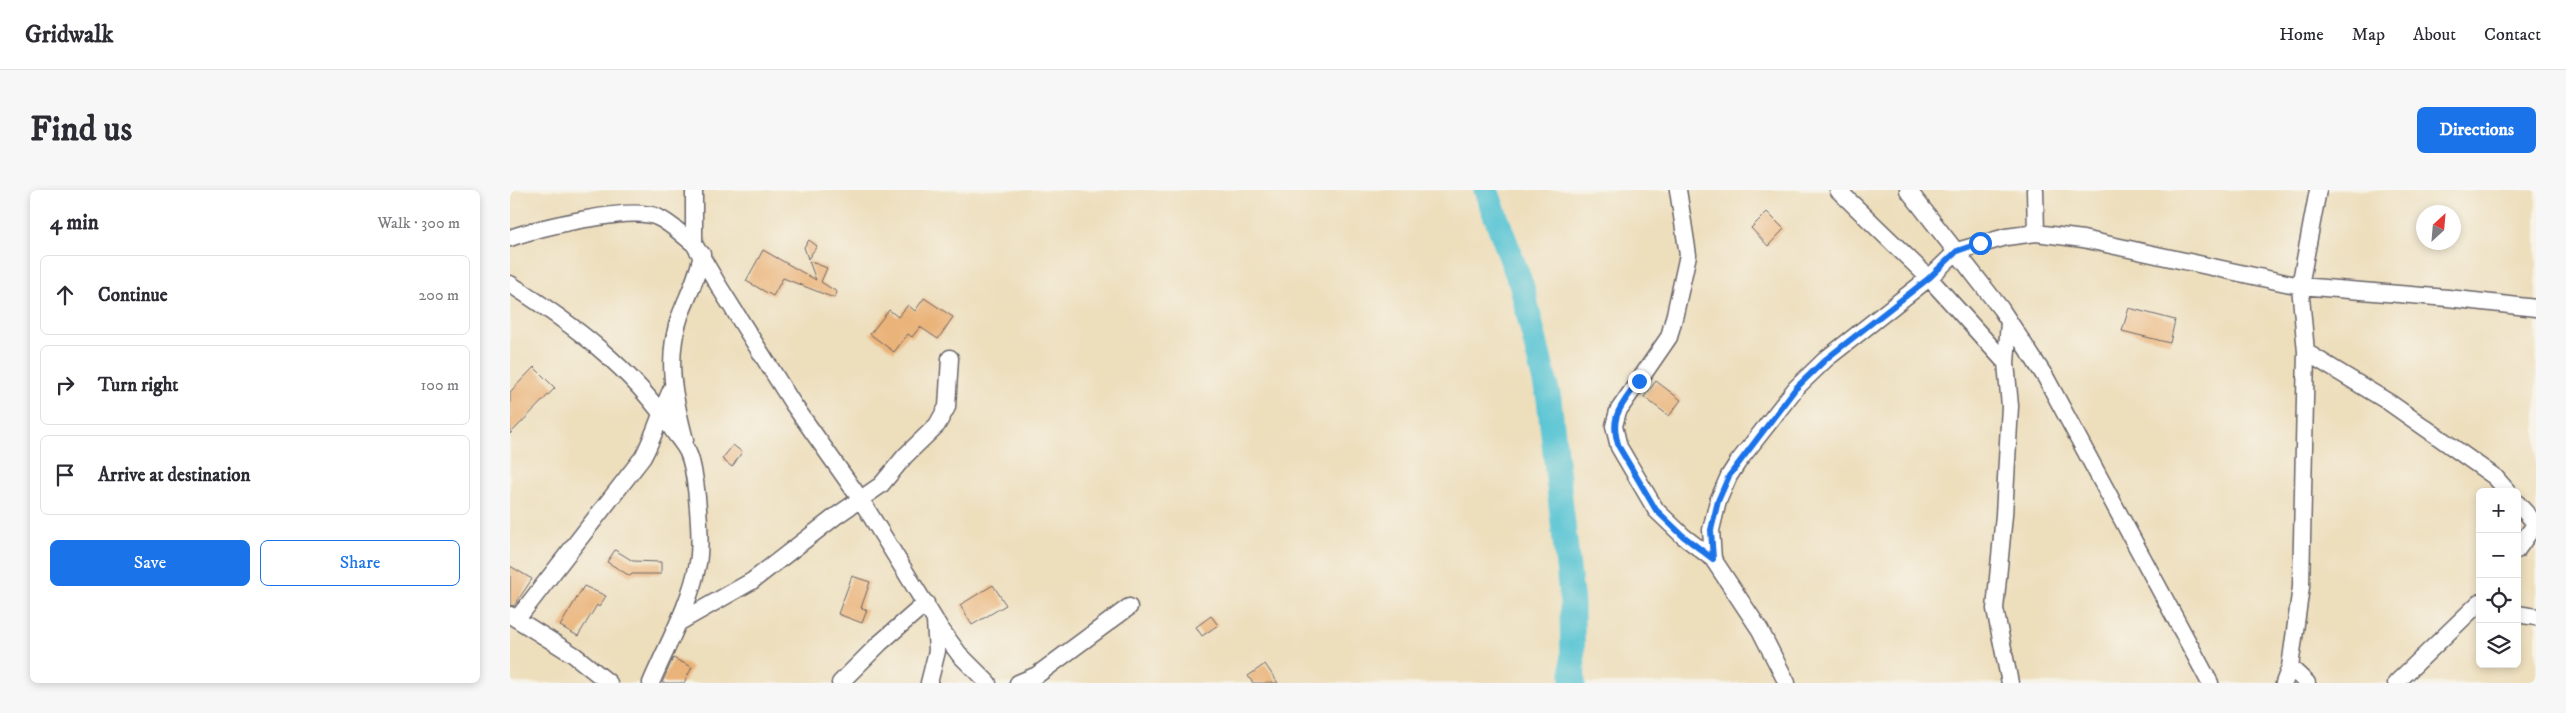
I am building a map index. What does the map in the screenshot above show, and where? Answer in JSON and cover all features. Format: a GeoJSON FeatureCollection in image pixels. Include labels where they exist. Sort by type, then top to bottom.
{"type":"FeatureCollection","features":[{"type":"Feature","properties":{"kind":"street"},"geometry":{"type":"LineString","coordinates":[[651,683],[678,623],[698,564],[700,543],[689,454],[671,378],[680,317],[699,272],[694,190]]}},
{"type":"Feature","properties":{"kind":"street"},"geometry":{"type":"LineString","coordinates":[[1678,190],[1688,255],[1675,314],[1668,336],[1618,411],[1614,426],[1619,447],[1656,510],[1683,536],[1713,559],[1760,630],[1787,683]]}},
{"type":"Feature","properties":{"kind":"street"},"geometry":{"type":"LineString","coordinates":[[1838,190],[1929,278],[2006,363]]}},
{"type":"Feature","properties":{"kind":"street"},"geometry":{"type":"LineString","coordinates":[[1908,190],[1957,251],[2009,322],[2046,378],[2210,683]]}},
{"type":"Feature","properties":{"kind":"street"},"geometry":{"type":"LineString","coordinates":[[2035,190],[2036,233]]}},
{"type":"Feature","properties":{"kind":"street"},"geometry":{"type":"LineString","coordinates":[[2284,683],[2290,667],[2301,587],[2306,352],[2300,286],[2318,190]]}},
{"type":"Feature","properties":{"kind":"street"},"geometry":{"type":"LineString","coordinates":[[510,238],[572,222],[638,213],[656,216],[698,249],[733,310],[750,332],[793,404],[826,448],[959,654],[988,683]]}},
{"type":"Feature","properties":{"kind":"street"},"geometry":{"type":"LineString","coordinates":[[1713,559],[1711,530],[1718,501],[1729,476],[1796,388],[1826,359],[1929,278],[1957,251],[2006,237],[2036,233],[2083,239],[2300,286],[2448,298],[2536,308]]}},
{"type":"Feature","properties":{"kind":"street"},"geometry":{"type":"LineString","coordinates":[[510,284],[589,340],[626,373],[660,411],[689,454]]}},
{"type":"Feature","properties":{"kind":"street"},"geometry":{"type":"LineString","coordinates":[[2009,322],[2006,363],[2009,416],[2004,516],[1995,609],[2010,683]]}},
{"type":"Feature","properties":{"kind":"street"},"geometry":{"type":"LineString","coordinates":[[2306,352],[2390,402],[2495,477],[2505,488]]}},
{"type":"Feature","properties":{"kind":"street"},"geometry":{"type":"LineString","coordinates":[[678,623],[752,581],[881,485],[904,456],[937,426],[947,407],[950,358]]}},
{"type":"Feature","properties":{"kind":"street"},"geometry":{"type":"LineString","coordinates":[[610,683],[574,655],[514,617],[643,457],[652,442],[660,411],[672,388]]}},
{"type":"Feature","properties":{"kind":"street"},"geometry":{"type":"LineString","coordinates":[[2521,507],[2536,524],[2521,545]]}},
{"type":"Feature","properties":{"kind":"street"},"geometry":{"type":"LineString","coordinates":[[840,683],[880,643],[926,603]]}},
{"type":"Feature","properties":{"kind":"street"},"geometry":{"type":"LineString","coordinates":[[1018,683],[1037,675],[1129,607]]}},
{"type":"Feature","properties":{"kind":"street"},"geometry":{"type":"LineString","coordinates":[[2396,683],[2476,608]]}},
{"type":"Feature","properties":{"kind":"street"},"geometry":{"type":"LineString","coordinates":[[2521,615],[2536,617]]}},
{"type":"Feature","properties":{"kind":"street"},"geometry":{"type":"LineString","coordinates":[[929,683],[937,651],[935,618]]}},
{"type":"Feature","properties":{"kind":"street"},"geometry":{"type":"LineString","coordinates":[[2290,667],[2307,683]]}},
{"type":"Feature","properties":{"kind":"building"},"geometry":{"type":"Polygon","coordinates":[[[1767,212],[1784,229],[1768,246],[1751,228],[1767,212]]]}},
{"type":"Feature","properties":{"kind":"building"},"geometry":{"type":"Polygon","coordinates":[[[809,240],[817,246],[808,259],[804,247],[809,240]]]}},
{"type":"Feature","properties":{"kind":"building"},"geometry":{"type":"Polygon","coordinates":[[[763,250],[816,280],[809,261],[827,268],[821,282],[837,292],[834,298],[783,278],[773,296],[746,281],[763,250]]]}},
{"type":"Feature","properties":{"kind":"building"},"geometry":{"type":"Polygon","coordinates":[[[924,298],[953,317],[938,339],[920,327],[912,337],[908,334],[894,352],[870,334],[889,310],[898,317],[908,305],[915,311],[924,298]]]}},
{"type":"Feature","properties":{"kind":"building"},"geometry":{"type":"Polygon","coordinates":[[[2129,308],[2175,320],[2170,343],[2122,331],[2129,308]]]}},
{"type":"Feature","properties":{"kind":"building"},"geometry":{"type":"Polygon","coordinates":[[[534,367],[555,388],[510,434],[510,392],[534,367]]]}},
{"type":"Feature","properties":{"kind":"building"},"geometry":{"type":"Polygon","coordinates":[[[1656,381],[1681,400],[1669,416],[1644,397],[1656,381]]]}},
{"type":"Feature","properties":{"kind":"building"},"geometry":{"type":"Polygon","coordinates":[[[733,445],[742,452],[732,467],[722,459],[733,445]]]}},
{"type":"Feature","properties":{"kind":"building"},"geometry":{"type":"Polygon","coordinates":[[[615,550],[633,561],[661,562],[661,574],[632,574],[630,576],[607,562],[615,550]]]}},
{"type":"Feature","properties":{"kind":"building"},"geometry":{"type":"Polygon","coordinates":[[[510,566],[532,579],[514,606],[510,605],[510,566]]]}},
{"type":"Feature","properties":{"kind":"building"},"geometry":{"type":"Polygon","coordinates":[[[852,576],[870,582],[861,608],[867,610],[862,623],[838,614],[852,576]]]}},
{"type":"Feature","properties":{"kind":"building"},"geometry":{"type":"Polygon","coordinates":[[[993,585],[1006,605],[972,625],[960,605],[993,585]]]}},
{"type":"Feature","properties":{"kind":"building"},"geometry":{"type":"Polygon","coordinates":[[[584,586],[606,596],[599,607],[597,605],[578,636],[560,626],[584,586]]]}},
{"type":"Feature","properties":{"kind":"building"},"geometry":{"type":"Polygon","coordinates":[[[1211,616],[1218,625],[1202,636],[1196,627],[1211,616]]]}},
{"type":"Feature","properties":{"kind":"building"},"geometry":{"type":"Polygon","coordinates":[[[673,658],[692,667],[684,683],[662,683],[673,658]]]}},
{"type":"Feature","properties":{"kind":"building"},"geometry":{"type":"Polygon","coordinates":[[[1265,664],[1278,683],[1253,683],[1248,676],[1265,664]]]}},
{"type":"Feature","properties":{"kind":"waterway"},"geometry":{"type":"LineString","coordinates":[[1486,190],[1522,287],[1549,399],[1572,603],[1573,683]]}},
{"type":"Feature","properties":{"kind":"route"},"geometry":{"type":"LineString","coordinates":[[1639,381],[1614,420],[1615,436],[1619,447],[1656,510],[1683,536],[1713,559],[1711,530],[1718,501],[1729,476],[1796,388],[1826,359],[1929,278],[1957,251],[1980,243]]}}]}
